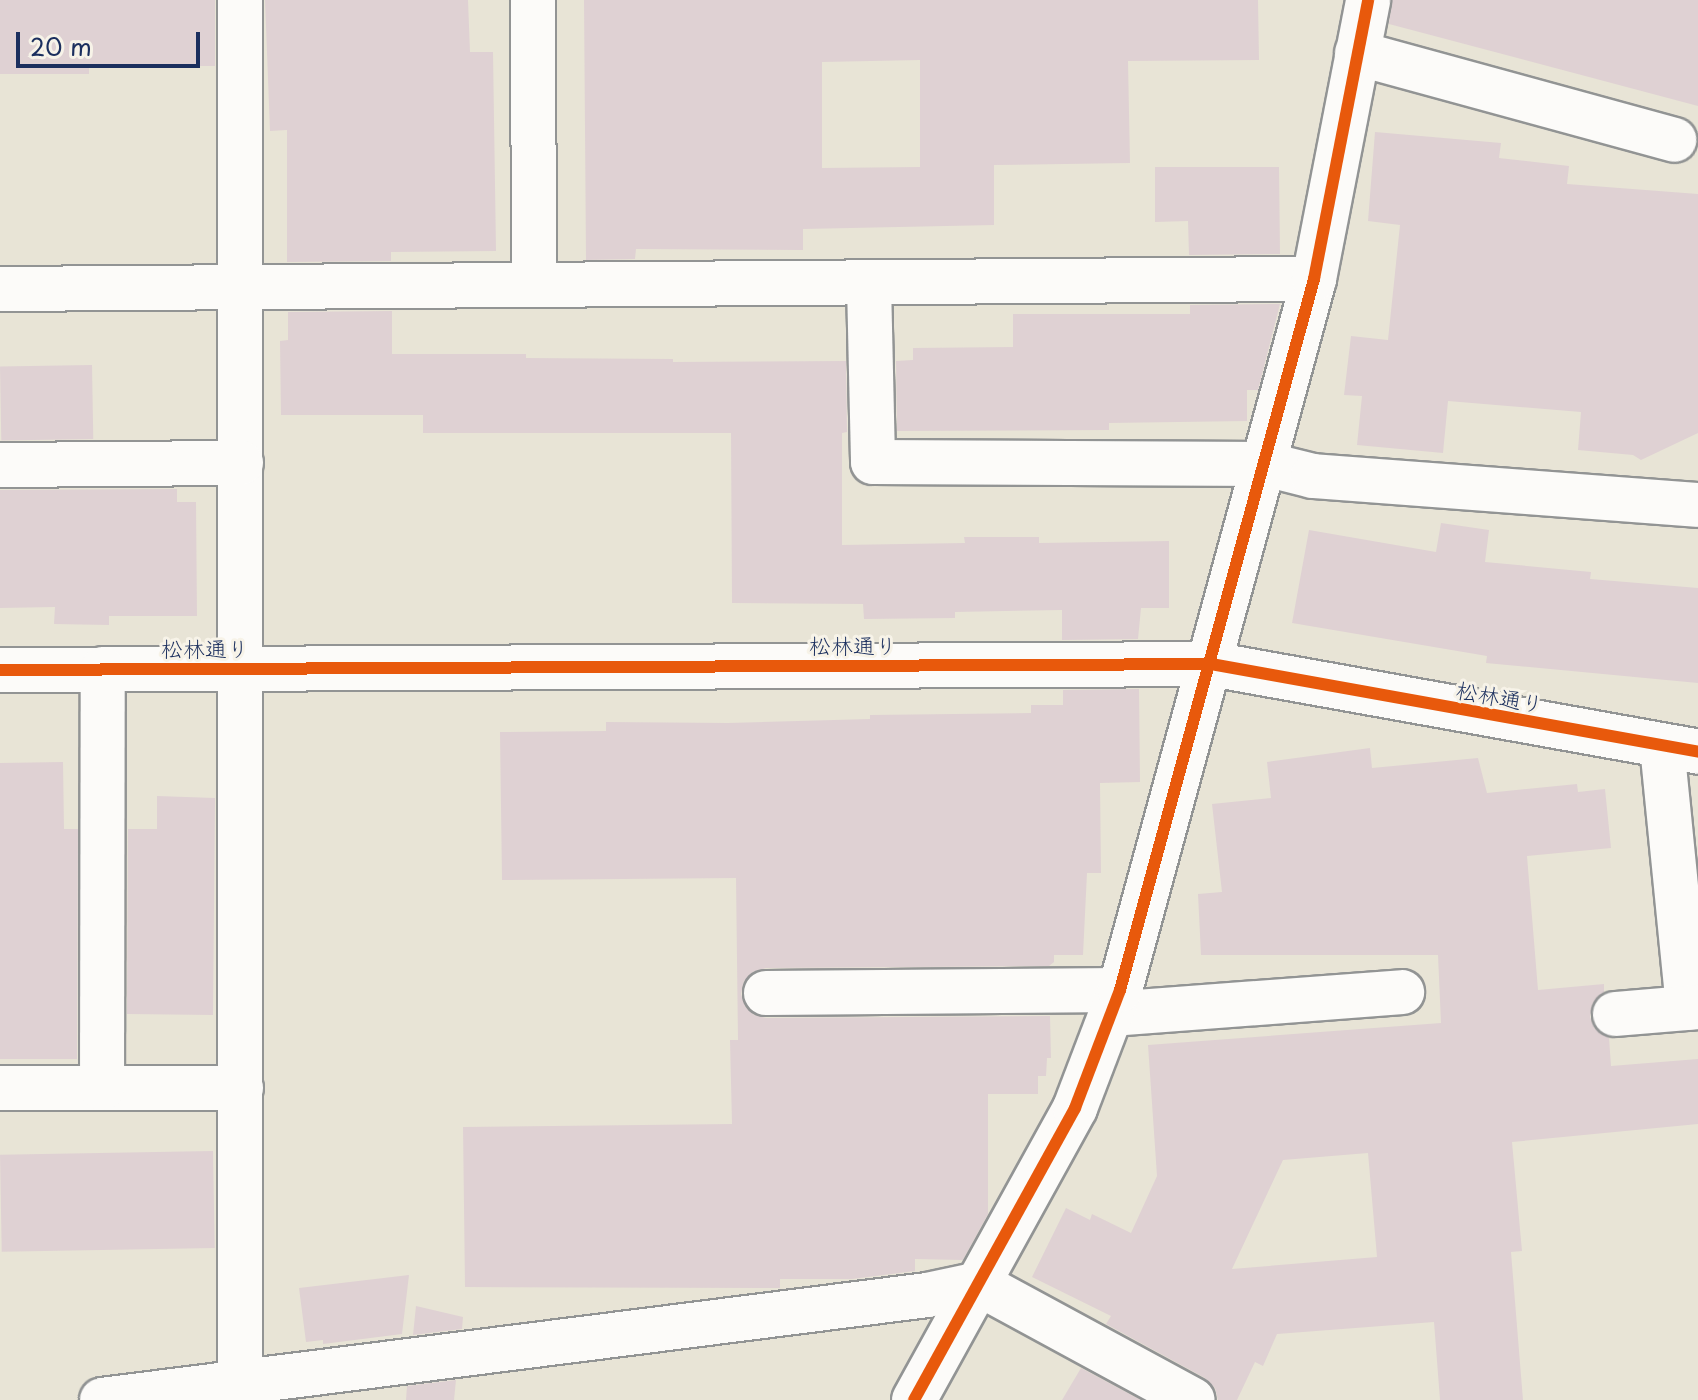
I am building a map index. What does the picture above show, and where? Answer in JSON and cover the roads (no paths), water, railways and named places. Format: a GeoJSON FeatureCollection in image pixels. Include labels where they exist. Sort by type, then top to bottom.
{"type":"FeatureCollection","features":[{"type":"Feature","properties":{"kind":"street"},"geometry":{"type":"LineString","coordinates":[[240,0],[240,1384]]}},
{"type":"Feature","properties":{"kind":"street"},"geometry":{"type":"LineString","coordinates":[[533,0],[534,283]]}},
{"type":"Feature","properties":{"kind":"street"},"geometry":{"type":"LineString","coordinates":[[914,1400],[1075,1108],[1115,1002],[1211,664],[1314,279],[1368,0]]}},
{"type":"Feature","properties":{"kind":"street"},"geometry":{"type":"LineString","coordinates":[[1357,53],[1674,140]]}},
{"type":"Feature","properties":{"kind":"street"},"geometry":{"type":"LineString","coordinates":[[0,289],[1314,279]]}},
{"type":"Feature","properties":{"kind":"street"},"geometry":{"type":"LineString","coordinates":[[869,284],[873,462],[1265,464],[1313,476],[1698,505]]}},
{"type":"Feature","properties":{"kind":"street"},"geometry":{"type":"LineString","coordinates":[[0,465],[241,463]]}},
{"type":"Feature","properties":{"kind":"street","name":"松林通り"},"geometry":{"type":"LineString","coordinates":[[0,670],[1211,664],[1680,749]]}},
{"type":"Feature","properties":{"kind":"street"},"geometry":{"type":"LineString","coordinates":[[102,1088],[103,669]]}},
{"type":"Feature","properties":{"kind":"street"},"geometry":{"type":"LineString","coordinates":[[1615,1014],[1693,1007],[1680,749]]}},
{"type":"Feature","properties":{"kind":"street"},"geometry":{"type":"LineString","coordinates":[[766,993],[1115,1002],[1402,992]]}},
{"type":"Feature","properties":{"kind":"street"},"geometry":{"type":"LineString","coordinates":[[0,1088],[241,1088]]}},
{"type":"Feature","properties":{"kind":"street"},"geometry":{"type":"LineString","coordinates":[[102,1400],[240,1384],[283,1389],[911,1297],[979,1284],[1193,1400]]}}]}
